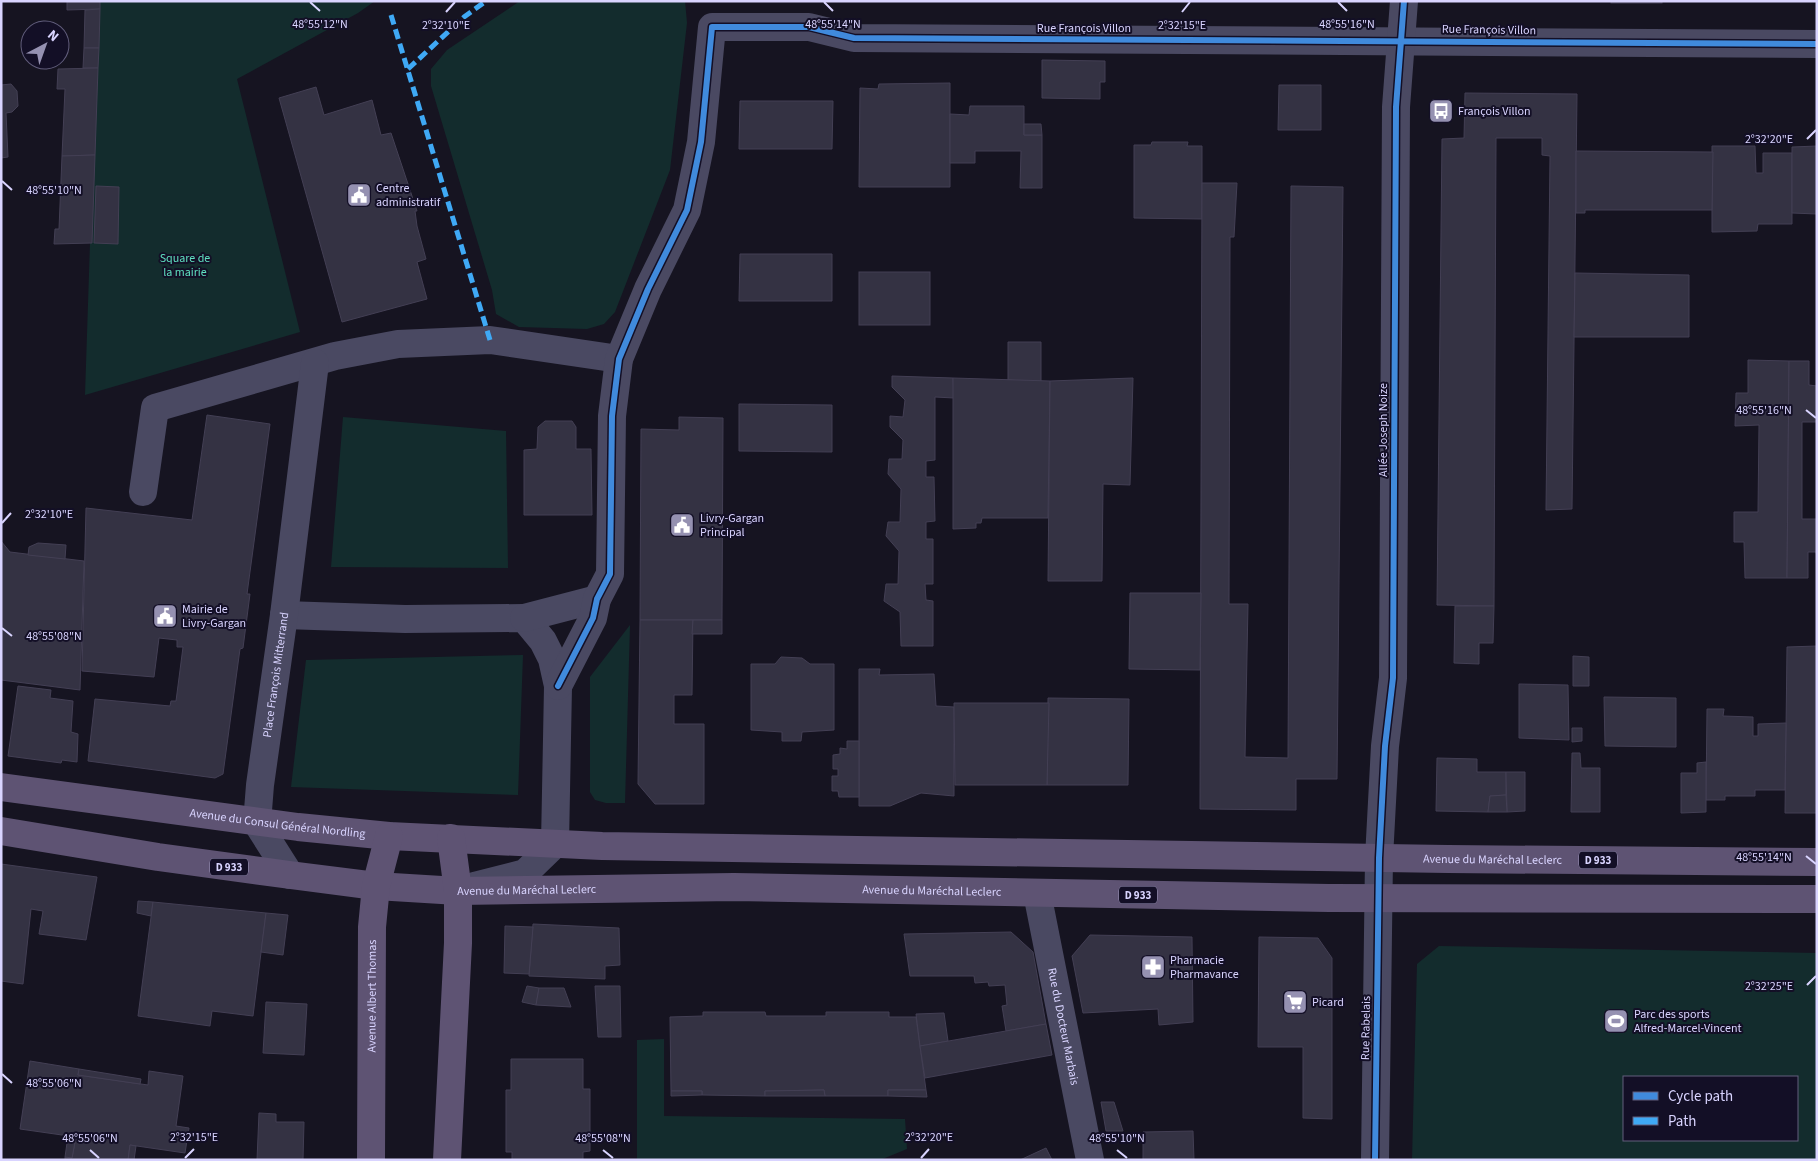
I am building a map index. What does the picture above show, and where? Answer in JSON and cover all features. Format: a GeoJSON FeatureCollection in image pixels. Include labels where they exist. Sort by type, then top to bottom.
{"type":"FeatureCollection","features":[{"type":"Feature","properties":{"kind":"main road","name":"Avenue du Consul Général Nordling"},"geometry":{"type":"LineString","coordinates":[[1,787],[257,823],[389,836],[555,844]]}},
{"type":"Feature","properties":{"kind":"main road","name":"D 933"},"geometry":{"type":"LineString","coordinates":[[1,830],[158,857],[290,875],[376,886],[458,891]]}},
{"type":"Feature","properties":{"kind":"main road","name":"Avenue Albert Thomas"},"geometry":{"type":"LineString","coordinates":[[371,1160],[372,927],[376,886],[389,836]]}},
{"type":"Feature","properties":{"kind":"main road"},"geometry":{"type":"LineString","coordinates":[[447,1160],[458,891],[451,838]]}},
{"type":"Feature","properties":{"kind":"main road","name":"Avenue du Maréchal Leclerc"},"geometry":{"type":"LineString","coordinates":[[555,844],[1379,858],[1817,862]]}},
{"type":"Feature","properties":{"kind":"main road","name":"Avenue du Maréchal Leclerc"},"geometry":{"type":"LineString","coordinates":[[458,891],[734,886],[1329,898],[1817,899]]}},
{"type":"Feature","properties":{"kind":"street","name":"Allée Joseph Noize"},"geometry":{"type":"LineString","coordinates":[[1379,858],[1385,746],[1393,678],[1396,107],[1404,1]]}},
{"type":"Feature","properties":{"kind":"street","name":"Rue François Villon"},"geometry":{"type":"LineString","coordinates":[[619,360],[648,289],[686,210],[701,142],[712,27],[809,26],[854,38],[1817,44]]}},
{"type":"Feature","properties":{"kind":"street"},"geometry":{"type":"LineString","coordinates":[[143,492],[155,408],[335,356],[398,344],[490,340],[619,360],[612,416],[610,574],[597,599],[593,618],[558,686]]}},
{"type":"Feature","properties":{"kind":"street"},"geometry":{"type":"LineString","coordinates":[[284,615],[316,363]]}},
{"type":"Feature","properties":{"kind":"street","name":"Place François Mitterrand"},"geometry":{"type":"LineString","coordinates":[[257,823],[260,786],[284,615],[427,619],[524,618],[597,599]]}},
{"type":"Feature","properties":{"kind":"street"},"geometry":{"type":"LineString","coordinates":[[524,618],[543,641],[552,659],[558,686],[555,844]]}},
{"type":"Feature","properties":{"kind":"street"},"geometry":{"type":"LineString","coordinates":[[257,823],[290,875]]}},
{"type":"Feature","properties":{"kind":"street","name":"Avenue du Maréchal Leclerc"},"geometry":{"type":"LineString","coordinates":[[458,891],[525,873],[555,844]]}},
{"type":"Feature","properties":{"kind":"street"},"geometry":{"type":"LineString","coordinates":[[1379,858],[1380,897]]}},
{"type":"Feature","properties":{"kind":"street","name":"Rue du Docteur Marbais"},"geometry":{"type":"LineString","coordinates":[[1037,893],[1090,1160]]}},
{"type":"Feature","properties":{"kind":"street","name":"Rue Rabelais"},"geometry":{"type":"LineString","coordinates":[[1375,1160],[1380,897]]}},
{"type":"Feature","properties":{"kind":"green space","name":"Square de la mairie"},"geometry":{"type":"Polygon","coordinates":[[[98,1],[375,1],[358,13],[237,79],[300,332],[85,395],[98,1]]]}},
{"type":"Feature","properties":{"kind":"green space"},"geometry":{"type":"Polygon","coordinates":[[[520,1],[685,1],[687,23],[670,170],[615,312],[604,324],[587,329],[519,327],[496,314],[492,290],[431,86],[431,69],[447,50],[520,1]]]}},
{"type":"Feature","properties":{"kind":"green space"},"geometry":{"type":"Polygon","coordinates":[[[343,417],[506,431],[508,568],[331,567],[343,417]]]}},
{"type":"Feature","properties":{"kind":"green space"},"geometry":{"type":"Polygon","coordinates":[[[630,625],[625,803],[606,803],[595,800],[590,792],[590,677],[630,625]]]}},
{"type":"Feature","properties":{"kind":"green space"},"geometry":{"type":"Polygon","coordinates":[[[523,655],[518,795],[291,787],[306,660],[523,655]]]}},
{"type":"Feature","properties":{"kind":"green space","name":"Parc des sports Alfred-Marcel-Vincent"},"geometry":{"type":"Polygon","coordinates":[[[1439,946],[1817,953],[1817,1160],[1412,1160],[1417,964],[1439,946]]]}},
{"type":"Feature","properties":{"kind":"green space"},"geometry":{"type":"Polygon","coordinates":[[[664,1039],[664,1116],[905,1119],[907,1149],[880,1160],[637,1160],[637,1040],[664,1039]]]}},
{"type":"Feature","properties":{"kind":"building"},"geometry":{"type":"Polygon","coordinates":[[[67,1],[100,1],[100,9],[67,10],[67,1]]]}},
{"type":"Feature","properties":{"kind":"building"},"geometry":{"type":"Polygon","coordinates":[[[1611,1],[1662,1],[1662,3],[1611,3],[1611,1]]]}},
{"type":"Feature","properties":{"kind":"building"},"geometry":{"type":"Polygon","coordinates":[[[100,9],[99,48],[84,48],[85,10],[100,9]]]}},
{"type":"Feature","properties":{"kind":"building"},"geometry":{"type":"Polygon","coordinates":[[[84,48],[99,48],[98,68],[83,68],[84,48]]]}},
{"type":"Feature","properties":{"kind":"building"},"geometry":{"type":"Polygon","coordinates":[[[1042,60],[1105,61],[1105,82],[1100,82],[1100,99],[1042,98],[1042,60]]]}},
{"type":"Feature","properties":{"kind":"building"},"geometry":{"type":"Polygon","coordinates":[[[98,68],[95,155],[62,156],[65,89],[57,89],[58,70],[98,68]]]}},
{"type":"Feature","properties":{"kind":"building"},"geometry":{"type":"Polygon","coordinates":[[[950,83],[950,187],[859,187],[860,88],[878,89],[879,84],[950,83]]]}},
{"type":"Feature","properties":{"kind":"building"},"geometry":{"type":"Polygon","coordinates":[[[11,84],[17,91],[18,106],[12,112],[6,113],[8,157],[1,158],[1,85],[11,84]]]}},
{"type":"Feature","properties":{"kind":"building"},"geometry":{"type":"Polygon","coordinates":[[[1279,85],[1321,85],[1321,130],[1278,130],[1279,85]]]}},
{"type":"Feature","properties":{"kind":"building","name":"Centre administratif"},"geometry":{"type":"Polygon","coordinates":[[[316,87],[324,115],[372,100],[381,135],[391,133],[417,211],[415,211],[417,226],[426,259],[417,262],[427,299],[342,322],[279,98],[316,87]]]}},
{"type":"Feature","properties":{"kind":"building"},"geometry":{"type":"Polygon","coordinates":[[[1465,93],[1577,94],[1572,509],[1546,510],[1550,156],[1542,155],[1542,138],[1496,138],[1494,606],[1437,605],[1442,139],[1464,138],[1465,93]]]}},
{"type":"Feature","properties":{"kind":"building"},"geometry":{"type":"Polygon","coordinates":[[[740,101],[833,101],[832,149],[739,149],[740,101]]]}},
{"type":"Feature","properties":{"kind":"building"},"geometry":{"type":"Polygon","coordinates":[[[970,106],[1024,106],[1024,135],[1042,135],[1042,188],[1020,188],[1021,151],[975,151],[975,163],[950,163],[950,114],[969,115],[970,106]]]}},
{"type":"Feature","properties":{"kind":"building"},"geometry":{"type":"Polygon","coordinates":[[[1024,124],[1041,124],[1042,135],[1024,135],[1024,124]]]}},
{"type":"Feature","properties":{"kind":"building"},"geometry":{"type":"Polygon","coordinates":[[[1152,142],[1188,142],[1187,146],[1202,146],[1202,219],[1134,218],[1134,145],[1151,145],[1152,142]]]}},
{"type":"Feature","properties":{"kind":"building"},"geometry":{"type":"Polygon","coordinates":[[[1712,146],[1755,146],[1756,173],[1763,173],[1763,153],[1792,153],[1792,224],[1758,224],[1757,231],[1712,232],[1712,146]]]}},
{"type":"Feature","properties":{"kind":"building"},"geometry":{"type":"Polygon","coordinates":[[[1817,146],[1817,214],[1792,213],[1792,147],[1817,146]]]}},
{"type":"Feature","properties":{"kind":"building"},"geometry":{"type":"Polygon","coordinates":[[[1576,151],[1713,152],[1712,210],[1585,210],[1585,213],[1576,213],[1576,151]]]}},
{"type":"Feature","properties":{"kind":"building"},"geometry":{"type":"Polygon","coordinates":[[[95,155],[92,243],[54,244],[55,229],[59,229],[62,156],[95,155]]]}},
{"type":"Feature","properties":{"kind":"building"},"geometry":{"type":"Polygon","coordinates":[[[1202,183],[1237,183],[1234,237],[1230,237],[1229,604],[1248,604],[1245,757],[1288,758],[1291,186],[1343,187],[1337,779],[1296,779],[1296,810],[1200,809],[1202,183]]]}},
{"type":"Feature","properties":{"kind":"building"},"geometry":{"type":"Polygon","coordinates":[[[96,186],[119,187],[118,244],[94,243],[96,186]]]}},
{"type":"Feature","properties":{"kind":"building"},"geometry":{"type":"Polygon","coordinates":[[[740,254],[832,254],[832,301],[739,301],[740,254]]]}},
{"type":"Feature","properties":{"kind":"building"},"geometry":{"type":"Polygon","coordinates":[[[859,272],[930,272],[930,325],[859,325],[859,272]]]}},
{"type":"Feature","properties":{"kind":"building"},"geometry":{"type":"Polygon","coordinates":[[[1575,273],[1689,275],[1689,337],[1574,337],[1575,273]]]}},
{"type":"Feature","properties":{"kind":"building"},"geometry":{"type":"Polygon","coordinates":[[[1008,342],[1041,342],[1041,382],[1008,380],[1008,342]]]}},
{"type":"Feature","properties":{"kind":"building"},"geometry":{"type":"Polygon","coordinates":[[[1748,360],[1789,361],[1787,578],[1745,578],[1744,542],[1734,542],[1734,512],[1758,512],[1759,425],[1735,426],[1736,393],[1748,393],[1748,360]]]}},
{"type":"Feature","properties":{"kind":"building"},"geometry":{"type":"Polygon","coordinates":[[[1789,361],[1809,361],[1809,385],[1817,386],[1817,422],[1802,422],[1802,519],[1817,519],[1817,556],[1816,552],[1808,552],[1808,578],[1787,578],[1789,361]]]}},
{"type":"Feature","properties":{"kind":"building"},"geometry":{"type":"Polygon","coordinates":[[[892,376],[953,378],[954,398],[935,397],[935,460],[926,461],[926,477],[934,477],[935,521],[926,522],[926,539],[933,539],[933,584],[925,584],[926,600],[933,601],[933,646],[901,646],[900,612],[884,601],[886,584],[898,584],[899,551],[886,536],[888,522],[900,522],[901,489],[888,474],[889,459],[902,459],[903,440],[890,427],[890,416],[903,417],[905,400],[892,387],[892,376]]]}},
{"type":"Feature","properties":{"kind":"building"},"geometry":{"type":"Polygon","coordinates":[[[953,378],[1050,381],[1048,518],[982,518],[981,523],[976,523],[976,528],[953,529],[953,378]]]}},
{"type":"Feature","properties":{"kind":"building"},"geometry":{"type":"Polygon","coordinates":[[[1133,378],[1130,485],[1103,484],[1102,581],[1048,581],[1050,381],[1133,378]]]}},
{"type":"Feature","properties":{"kind":"building"},"geometry":{"type":"Polygon","coordinates":[[[739,404],[832,405],[832,452],[739,451],[739,404]]]}},
{"type":"Feature","properties":{"kind":"building","name":"Mairie de Livry-Gargan"},"geometry":{"type":"Polygon","coordinates":[[[207,415],[270,424],[247,594],[250,594],[243,648],[240,649],[223,774],[215,778],[88,761],[95,699],[170,706],[171,701],[176,701],[183,647],[177,647],[177,640],[159,638],[154,677],[82,671],[86,508],[192,520],[207,415]]]}},
{"type":"Feature","properties":{"kind":"building","name":"Livry-Gargan Principal"},"geometry":{"type":"Polygon","coordinates":[[[679,417],[723,418],[722,620],[640,620],[641,429],[679,430],[679,417]]]}},
{"type":"Feature","properties":{"kind":"building"},"geometry":{"type":"Polygon","coordinates":[[[545,421],[572,421],[576,427],[576,449],[591,449],[592,515],[524,515],[524,450],[537,449],[538,427],[545,421]]]}},
{"type":"Feature","properties":{"kind":"building"},"geometry":{"type":"Polygon","coordinates":[[[1,541],[10,552],[84,561],[80,690],[1,680],[1,541]]]}},
{"type":"Feature","properties":{"kind":"building"},"geometry":{"type":"Polygon","coordinates":[[[38,543],[66,545],[65,559],[28,555],[29,547],[38,543]]]}},
{"type":"Feature","properties":{"kind":"building"},"geometry":{"type":"Polygon","coordinates":[[[1130,593],[1201,593],[1200,670],[1129,669],[1130,593]]]}},
{"type":"Feature","properties":{"kind":"building"},"geometry":{"type":"Polygon","coordinates":[[[1455,606],[1494,606],[1493,643],[1479,643],[1479,664],[1454,663],[1455,606]]]}},
{"type":"Feature","properties":{"kind":"building"},"geometry":{"type":"Polygon","coordinates":[[[640,620],[693,620],[692,695],[674,695],[674,724],[704,724],[704,804],[655,804],[638,784],[640,620]]]}},
{"type":"Feature","properties":{"kind":"building"},"geometry":{"type":"Polygon","coordinates":[[[693,620],[722,620],[722,634],[692,634],[693,620]]]}},
{"type":"Feature","properties":{"kind":"building"},"geometry":{"type":"Polygon","coordinates":[[[1817,646],[1817,813],[1785,813],[1787,647],[1817,646]]]}},
{"type":"Feature","properties":{"kind":"building"},"geometry":{"type":"Polygon","coordinates":[[[1573,656],[1589,657],[1589,686],[1573,686],[1573,656]]]}},
{"type":"Feature","properties":{"kind":"building"},"geometry":{"type":"Polygon","coordinates":[[[781,657],[802,658],[810,664],[834,664],[834,730],[802,732],[801,741],[782,741],[782,732],[751,730],[751,664],[775,664],[781,657]]]}},
{"type":"Feature","properties":{"kind":"building"},"geometry":{"type":"Polygon","coordinates":[[[859,669],[880,669],[879,675],[934,674],[936,706],[954,707],[954,796],[921,793],[890,806],[859,806],[859,669]]]}},
{"type":"Feature","properties":{"kind":"building"},"geometry":{"type":"Polygon","coordinates":[[[1519,684],[1568,685],[1569,740],[1519,738],[1519,684]]]}},
{"type":"Feature","properties":{"kind":"building"},"geometry":{"type":"Polygon","coordinates":[[[18,686],[51,690],[50,698],[73,701],[71,732],[78,734],[77,762],[62,760],[61,763],[8,756],[18,686]]]}},
{"type":"Feature","properties":{"kind":"building"},"geometry":{"type":"Polygon","coordinates":[[[1604,697],[1676,698],[1676,747],[1605,746],[1604,697]]]}},
{"type":"Feature","properties":{"kind":"building"},"geometry":{"type":"Polygon","coordinates":[[[1048,698],[1129,699],[1128,785],[1047,785],[1048,698]]]}},
{"type":"Feature","properties":{"kind":"building"},"geometry":{"type":"Polygon","coordinates":[[[954,703],[1049,703],[1047,785],[955,785],[954,703]]]}},
{"type":"Feature","properties":{"kind":"building"},"geometry":{"type":"Polygon","coordinates":[[[1707,709],[1724,709],[1723,716],[1753,717],[1753,736],[1758,736],[1758,724],[1786,723],[1785,790],[1755,790],[1755,796],[1725,796],[1725,800],[1706,800],[1707,709]]]}},
{"type":"Feature","properties":{"kind":"building"},"geometry":{"type":"Polygon","coordinates":[[[1572,728],[1582,728],[1582,741],[1572,742],[1572,728]]]}},
{"type":"Feature","properties":{"kind":"building"},"geometry":{"type":"Polygon","coordinates":[[[847,741],[859,741],[859,797],[839,797],[838,791],[832,791],[832,776],[838,776],[838,769],[833,769],[833,755],[840,754],[840,748],[847,749],[847,741]]]}},
{"type":"Feature","properties":{"kind":"building"},"geometry":{"type":"Polygon","coordinates":[[[1572,753],[1580,753],[1581,768],[1600,768],[1600,812],[1571,812],[1572,753]]]}},
{"type":"Feature","properties":{"kind":"building"},"geometry":{"type":"Polygon","coordinates":[[[1437,758],[1477,759],[1477,772],[1506,772],[1506,795],[1490,796],[1488,812],[1436,811],[1437,758]]]}},
{"type":"Feature","properties":{"kind":"building"},"geometry":{"type":"Polygon","coordinates":[[[1706,762],[1706,812],[1681,813],[1681,773],[1697,773],[1697,763],[1706,762]]]}},
{"type":"Feature","properties":{"kind":"building"},"geometry":{"type":"Polygon","coordinates":[[[1506,772],[1525,772],[1525,811],[1507,812],[1506,772]]]}},
{"type":"Feature","properties":{"kind":"building"},"geometry":{"type":"Polygon","coordinates":[[[1506,795],[1507,812],[1488,812],[1490,796],[1506,795]]]}},
{"type":"Feature","properties":{"kind":"building"},"geometry":{"type":"Polygon","coordinates":[[[1,864],[97,877],[86,940],[39,934],[43,911],[31,909],[23,984],[1,981],[1,864]]]}},
{"type":"Feature","properties":{"kind":"building"},"geometry":{"type":"Polygon","coordinates":[[[138,901],[153,902],[151,916],[137,913],[138,901]]]}},
{"type":"Feature","properties":{"kind":"building"},"geometry":{"type":"Polygon","coordinates":[[[153,902],[266,913],[253,1016],[212,1011],[210,1026],[138,1016],[153,902]]]}},
{"type":"Feature","properties":{"kind":"building"},"geometry":{"type":"Polygon","coordinates":[[[266,913],[288,915],[283,955],[261,952],[266,913]]]}},
{"type":"Feature","properties":{"kind":"building"},"geometry":{"type":"Polygon","coordinates":[[[533,924],[619,928],[620,965],[605,966],[605,979],[529,976],[533,924]]]}},
{"type":"Feature","properties":{"kind":"building"},"geometry":{"type":"Polygon","coordinates":[[[505,926],[533,927],[529,974],[504,973],[505,926]]]}},
{"type":"Feature","properties":{"kind":"building"},"geometry":{"type":"Polygon","coordinates":[[[1011,932],[1033,952],[1046,1024],[1006,1031],[1002,1006],[1007,1005],[1005,985],[989,986],[988,982],[975,983],[974,976],[910,976],[904,934],[1011,932]]]}},
{"type":"Feature","properties":{"kind":"building"},"geometry":{"type":"Polygon","coordinates":[[[1090,935],[1192,937],[1193,1022],[1159,1025],[1158,1009],[1083,1013],[1072,956],[1090,935]]]}},
{"type":"Feature","properties":{"kind":"building","name":"Picard"},"geometry":{"type":"Polygon","coordinates":[[[1259,937],[1318,938],[1332,958],[1332,1119],[1303,1118],[1303,1047],[1258,1047],[1259,937]]]}},
{"type":"Feature","properties":{"kind":"building"},"geometry":{"type":"Polygon","coordinates":[[[527,986],[539,988],[536,1005],[522,1002],[527,986]]]}},
{"type":"Feature","properties":{"kind":"building"},"geometry":{"type":"Polygon","coordinates":[[[595,986],[620,986],[621,1037],[598,1037],[595,986]]]}},
{"type":"Feature","properties":{"kind":"building"},"geometry":{"type":"Polygon","coordinates":[[[539,988],[564,988],[571,1007],[536,1005],[539,988]]]}},
{"type":"Feature","properties":{"kind":"building"},"geometry":{"type":"Polygon","coordinates":[[[266,1002],[307,1004],[304,1055],[263,1053],[266,1002]]]}},
{"type":"Feature","properties":{"kind":"building"},"geometry":{"type":"Polygon","coordinates":[[[703,1012],[765,1012],[766,1016],[826,1016],[826,1012],[889,1012],[889,1017],[916,1017],[926,1090],[888,1090],[888,1096],[825,1096],[824,1090],[765,1091],[765,1096],[702,1095],[702,1091],[671,1091],[670,1017],[703,1016],[703,1012]]]}},
{"type":"Feature","properties":{"kind":"building"},"geometry":{"type":"Polygon","coordinates":[[[944,1013],[948,1041],[920,1046],[916,1014],[944,1013]]]}},
{"type":"Feature","properties":{"kind":"building"},"geometry":{"type":"Polygon","coordinates":[[[1046,1024],[1052,1055],[925,1078],[920,1046],[1046,1024]]]}},
{"type":"Feature","properties":{"kind":"building"},"geometry":{"type":"Polygon","coordinates":[[[511,1059],[583,1059],[583,1089],[590,1089],[590,1151],[583,1152],[583,1160],[512,1160],[512,1152],[506,1152],[506,1090],[511,1090],[511,1059]]]}},
{"type":"Feature","properties":{"kind":"building"},"geometry":{"type":"Polygon","coordinates":[[[30,1061],[79,1069],[78,1075],[148,1085],[149,1071],[183,1076],[176,1126],[189,1128],[185,1153],[130,1145],[128,1160],[65,1160],[65,1157],[72,1158],[76,1137],[20,1129],[30,1061]]]}},
{"type":"Feature","properties":{"kind":"building"},"geometry":{"type":"Polygon","coordinates":[[[79,1069],[141,1079],[140,1084],[78,1075],[79,1069]]]}},
{"type":"Feature","properties":{"kind":"building"},"geometry":{"type":"Polygon","coordinates":[[[824,1090],[825,1096],[765,1096],[765,1091],[824,1090]]]}},
{"type":"Feature","properties":{"kind":"building"},"geometry":{"type":"Polygon","coordinates":[[[888,1090],[926,1090],[927,1097],[888,1096],[888,1090]]]}},
{"type":"Feature","properties":{"kind":"building"},"geometry":{"type":"Polygon","coordinates":[[[671,1091],[702,1091],[702,1095],[671,1096],[671,1091]]]}},
{"type":"Feature","properties":{"kind":"building"},"geometry":{"type":"Polygon","coordinates":[[[1101,1102],[1114,1102],[1123,1131],[1106,1131],[1101,1102]]]}},
{"type":"Feature","properties":{"kind":"building"},"geometry":{"type":"Polygon","coordinates":[[[259,1113],[276,1114],[276,1122],[304,1122],[303,1160],[257,1160],[259,1113]]]}},
{"type":"Feature","properties":{"kind":"building"},"geometry":{"type":"Polygon","coordinates":[[[1193,1131],[1194,1160],[1143,1160],[1143,1132],[1193,1131]]]}},
{"type":"Feature","properties":{"kind":"building"},"geometry":{"type":"Polygon","coordinates":[[[68,1136],[76,1137],[72,1158],[65,1157],[68,1136]]]}},
{"type":"Feature","properties":{"kind":"building"},"geometry":{"type":"Polygon","coordinates":[[[130,1145],[136,1146],[134,1160],[128,1160],[130,1145]]]}},
{"type":"Feature","properties":{"kind":"building"},"geometry":{"type":"Polygon","coordinates":[[[1046,1148],[1052,1160],[1020,1160],[1046,1148]]]}},
{"type":"Feature","properties":{"kind":"marked path"},"geometry":{"type":"LineString","coordinates":[[408,69],[464,17],[486,1]]}},
{"type":"Feature","properties":{"kind":"marked path"},"geometry":{"type":"LineString","coordinates":[[391,15],[490,340]]}},
{"type":"Feature","properties":{"kind":"cycle path"},"geometry":{"type":"LineString","coordinates":[[1375,1160],[1379,858],[1385,746],[1393,678],[1396,107],[1404,1]]}},
{"type":"Feature","properties":{"kind":"cycle path"},"geometry":{"type":"LineString","coordinates":[[558,686],[593,618],[597,599],[610,574],[612,416],[619,359],[648,289],[687,210],[701,142],[712,27],[809,27],[854,38],[1817,44]]}},
{"type":"Feature","properties":{"kind":"place","name":"François Villon"},"geometry":{"type":"Point","coordinates":[1441,111]}},
{"type":"Feature","properties":{"kind":"place","name":"Centre administratif"},"geometry":{"type":"Point","coordinates":[359,195]}},
{"type":"Feature","properties":{"kind":"place","name":"Livry-Gargan Principal"},"geometry":{"type":"Point","coordinates":[682,525]}},
{"type":"Feature","properties":{"kind":"place","name":"Mairie de Livry-Gargan"},"geometry":{"type":"Point","coordinates":[165,616]}},
{"type":"Feature","properties":{"kind":"place","name":"Pharmacie Pharmavance"},"geometry":{"type":"Point","coordinates":[1153,967]}},
{"type":"Feature","properties":{"kind":"place","name":"Picard"},"geometry":{"type":"Point","coordinates":[1295,1002]}},
{"type":"Feature","properties":{"kind":"place","name":"Parc des sports Alfred-Marcel-Vincent"},"geometry":{"type":"Point","coordinates":[1616,1021]}}]}
